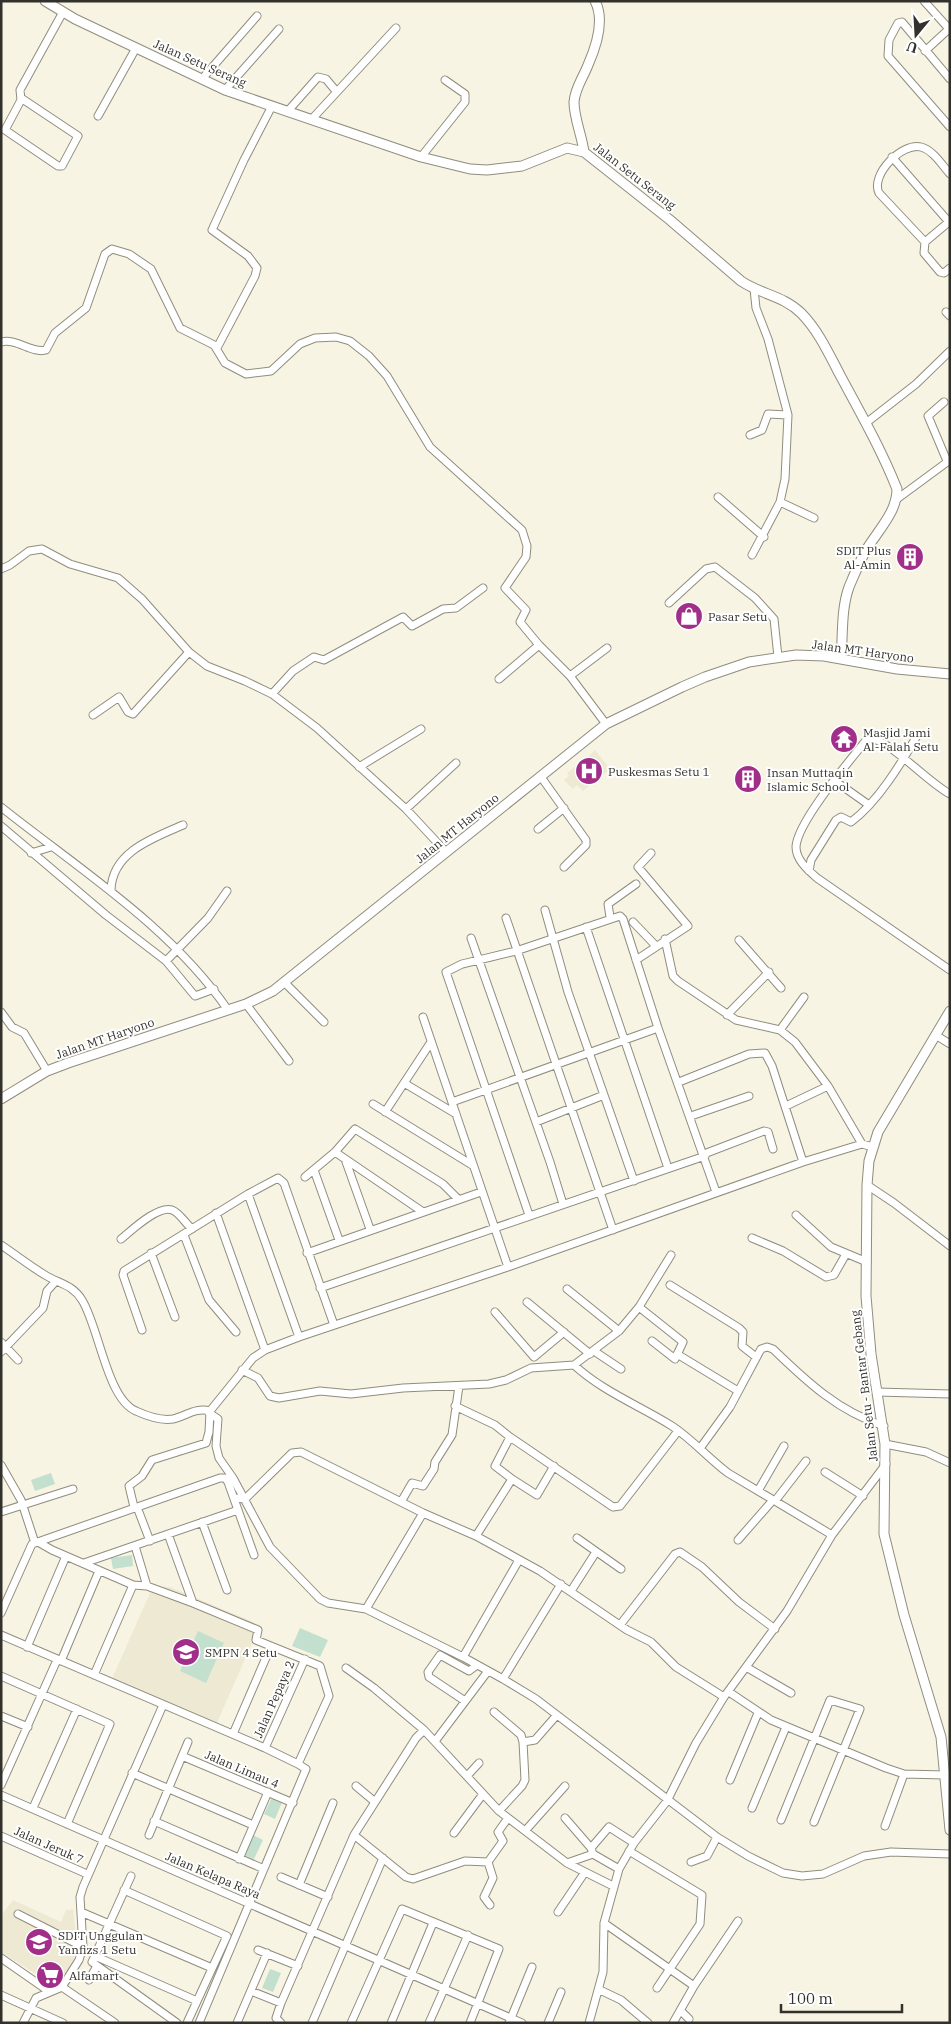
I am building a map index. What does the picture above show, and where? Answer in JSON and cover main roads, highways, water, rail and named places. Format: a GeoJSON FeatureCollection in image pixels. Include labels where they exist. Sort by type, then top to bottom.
{"type":"FeatureCollection","features":[{"type":"Feature","properties":{"kind":"main road","name":"Jalan Setu Serang"},"geometry":{"type":"LineString","coordinates":[[45,1],[63,12],[225,90],[421,157],[470,169],[487,170],[522,166],[567,148],[584,152],[732,274],[754,289],[775,296],[801,313],[817,332],[866,422],[897,488],[897,499],[894,509],[844,602],[842,659]]}},
{"type":"Feature","properties":{"kind":"main road"},"geometry":{"type":"LineString","coordinates":[[584,152],[574,100],[579,82],[588,66],[599,28],[600,16],[595,1]]}},
{"type":"Feature","properties":{"kind":"main road","name":"Jalan MT Haryono"},"geometry":{"type":"LineString","coordinates":[[1,1099],[47,1071],[246,1004],[284,982],[606,724],[705,676],[749,662],[796,655],[842,659],[897,669],[950,674]]}},
{"type":"Feature","properties":{"kind":"main road","name":"Jalan Setu - Bantar Gebang"},"geometry":{"type":"LineString","coordinates":[[950,1012],[878,1132],[873,1147],[867,1185],[868,1325],[886,1444],[884,1534],[904,1615],[941,1737],[950,1830]]}},
{"type":"Feature","properties":{"kind":"place","name":"SDIT Plus Al-Amin"},"geometry":{"type":"Point","coordinates":[910,557]}},
{"type":"Feature","properties":{"kind":"place","name":"Pasar Setu"},"geometry":{"type":"Point","coordinates":[689,616]}},
{"type":"Feature","properties":{"kind":"place","name":"Masjid Jami Al-Falah Setu"},"geometry":{"type":"Point","coordinates":[844,739]}},
{"type":"Feature","properties":{"kind":"place","name":"Puskesmas Setu 1"},"geometry":{"type":"Point","coordinates":[589,771]}},
{"type":"Feature","properties":{"kind":"place","name":"Insan Muttaqin Islamic School"},"geometry":{"type":"Point","coordinates":[748,779]}},
{"type":"Feature","properties":{"kind":"place","name":"SMPN 4 Setu"},"geometry":{"type":"Point","coordinates":[186,1652]}},
{"type":"Feature","properties":{"kind":"place","name":"SDIT Unggulan Yanfizs 1 Setu"},"geometry":{"type":"Point","coordinates":[39,1942]}},
{"type":"Feature","properties":{"kind":"place","name":"Alfamart"},"geometry":{"type":"Point","coordinates":[50,1975]}}]}
